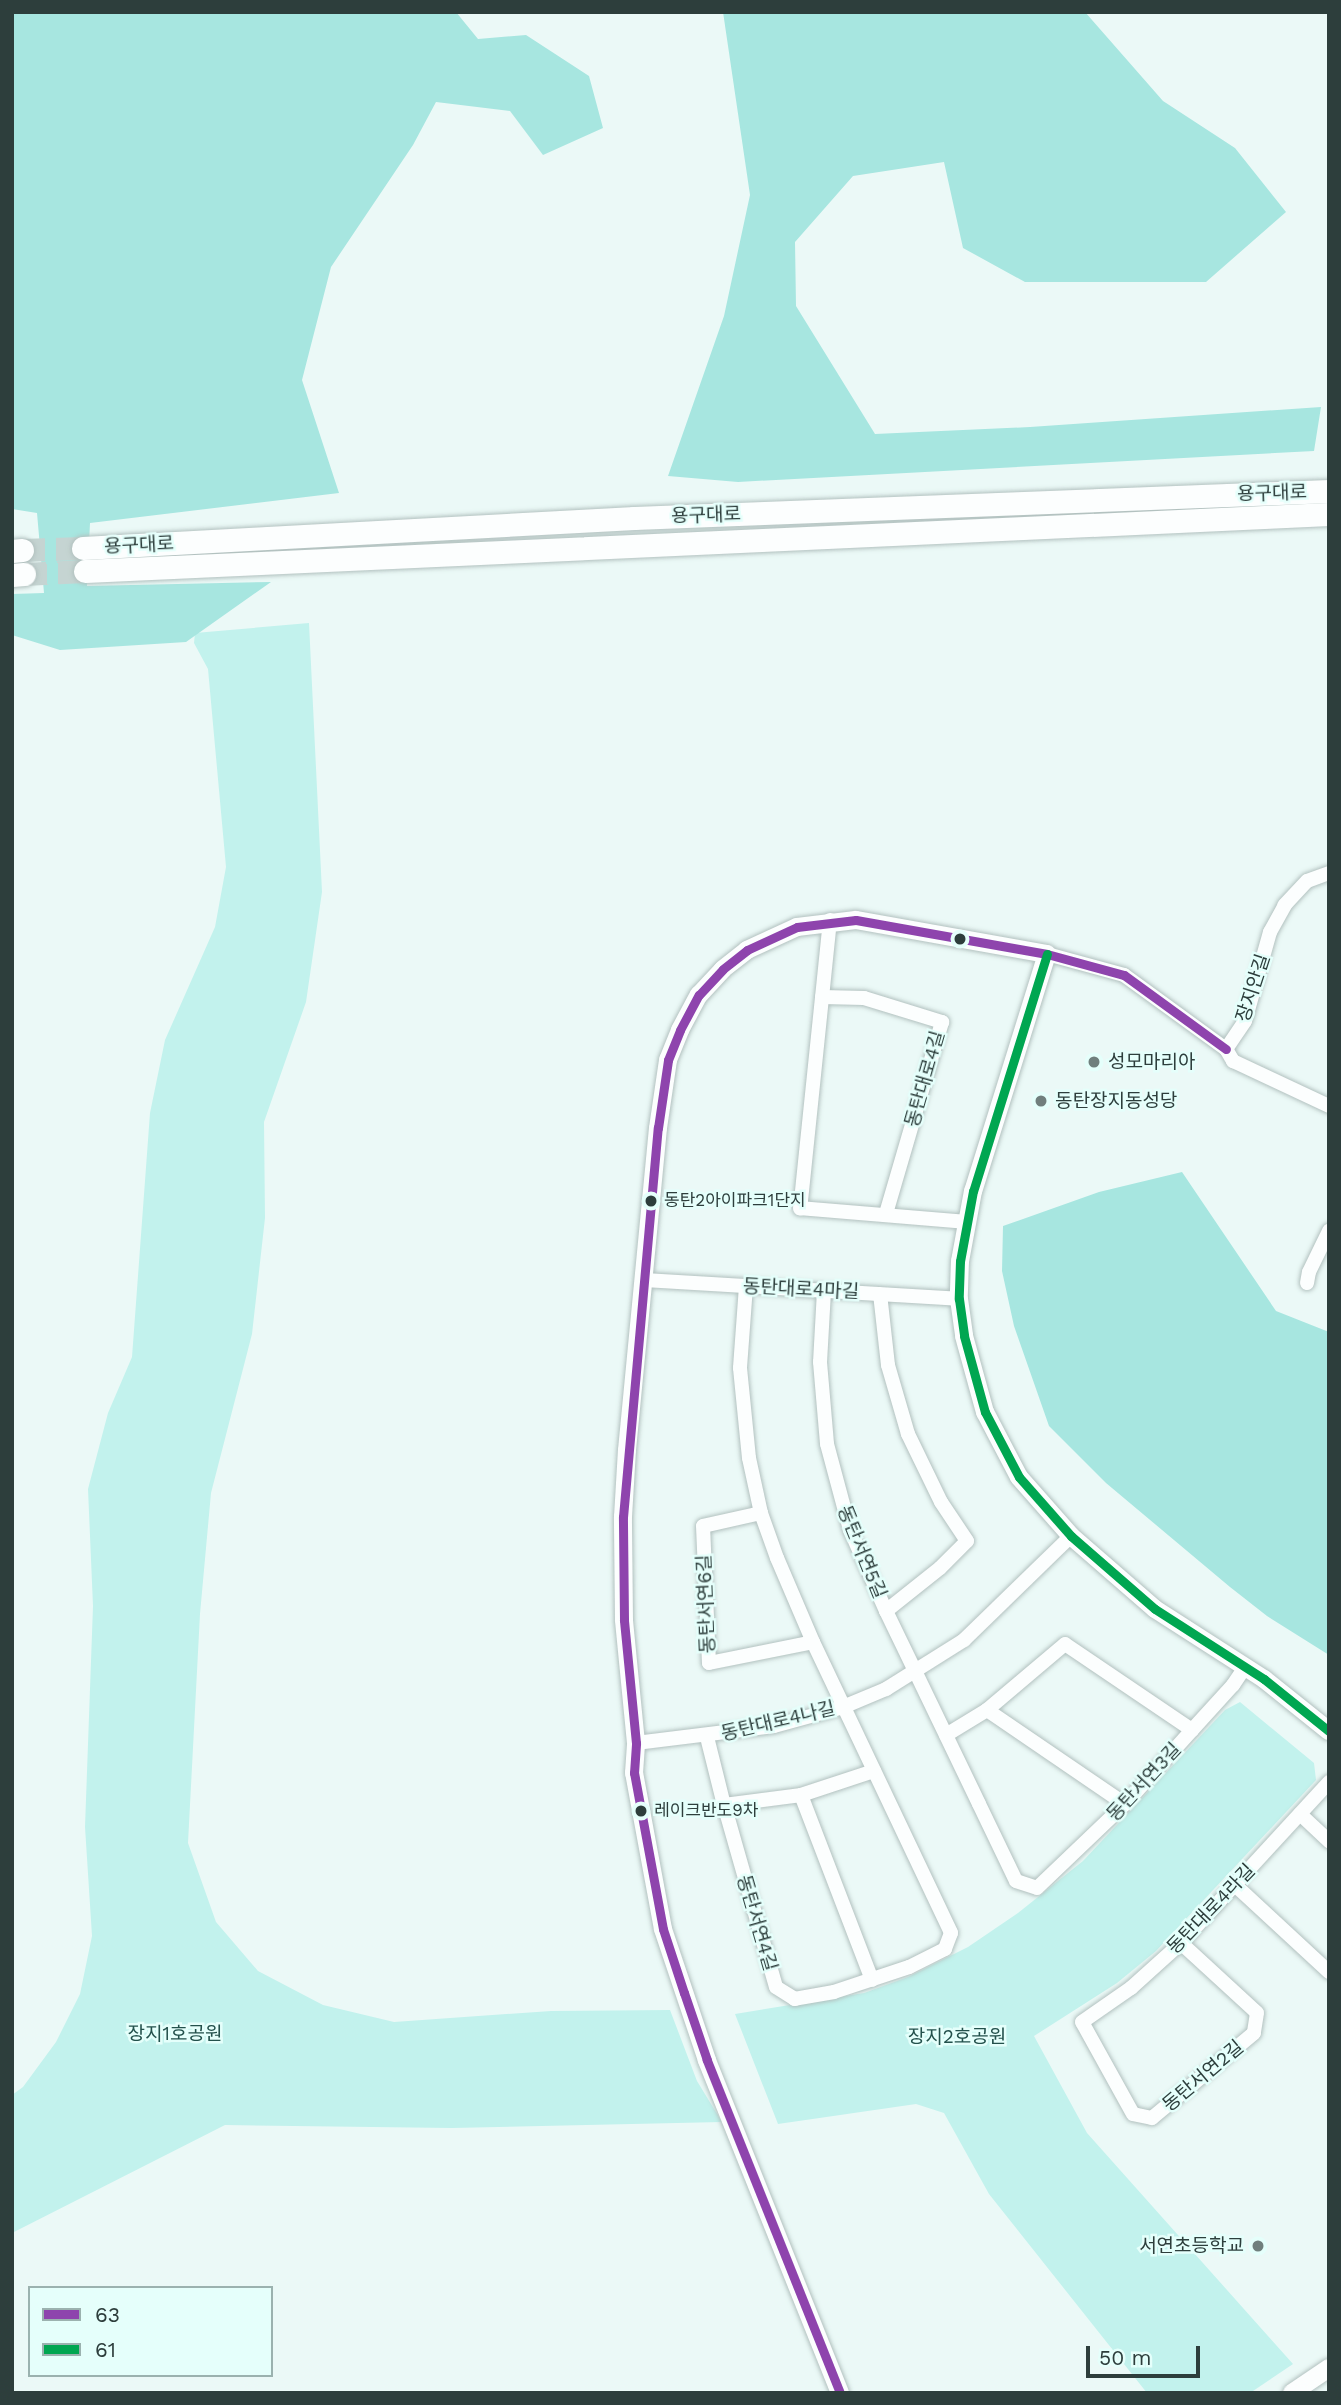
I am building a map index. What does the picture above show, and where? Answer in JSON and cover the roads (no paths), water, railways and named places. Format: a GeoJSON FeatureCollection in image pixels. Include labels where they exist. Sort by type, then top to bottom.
{"type":"FeatureCollection","features":[{"type":"Feature","properties":{"kind":"highway","name":"용구대로"},"geometry":{"type":"LineString","coordinates":[[1329,491],[634,518],[84,559],[588,550],[1329,514]]}},
{"type":"Feature","properties":{"kind":"street","name":"장지안길"},"geometry":{"type":"LineString","coordinates":[[1226,1049],[1245,1021],[1270,932],[1285,905],[1307,881],[1329,873]]}},
{"type":"Feature","properties":{"kind":"street"},"geometry":{"type":"LineString","coordinates":[[839,2393],[707,2060],[663,1929],[634,1773],[635,1743],[624,1620],[623,1517],[643,1280],[668,1060],[699,995],[723,969],[747,950],[797,927],[830,920],[888,923],[1047,954],[1124,975],[1226,1049],[1233,1061],[1270,1076],[1329,1106]]}},
{"type":"Feature","properties":{"kind":"street"},"geometry":{"type":"LineString","coordinates":[[830,920],[800,1208],[966,1222]]}},
{"type":"Feature","properties":{"kind":"street"},"geometry":{"type":"LineString","coordinates":[[1047,954],[966,1222],[959,1299],[973,1375],[999,1441],[1019,1477],[1071,1536],[1155,1609],[1246,1666],[1329,1731]]}},
{"type":"Feature","properties":{"kind":"street","name":"동탄대로4길"},"geometry":{"type":"LineString","coordinates":[[822,998],[864,998],[942,1023],[886,1214]]}},
{"type":"Feature","properties":{"kind":"street"},"geometry":{"type":"LineString","coordinates":[[1307,1283],[1308,1272],[1329,1231]]}},
{"type":"Feature","properties":{"kind":"street","name":"동탄대로4마길"},"geometry":{"type":"LineString","coordinates":[[643,1280],[959,1299]]}},
{"type":"Feature","properties":{"kind":"street"},"geometry":{"type":"LineString","coordinates":[[746,1286],[740,1368],[749,1458],[761,1513],[776,1558],[813,1642]]}},
{"type":"Feature","properties":{"kind":"street","name":"동탄서연5길"},"geometry":{"type":"LineString","coordinates":[[824,1291],[820,1362],[827,1444],[850,1530],[886,1611],[940,1568],[967,1541],[923,1469],[908,1434],[888,1364],[880,1294]]}},
{"type":"Feature","properties":{"kind":"street","name":"동탄서연6길"},"geometry":{"type":"LineString","coordinates":[[761,1513],[703,1526],[709,1663],[762,1655],[813,1642]]}},
{"type":"Feature","properties":{"kind":"street","name":"동탄대로4나길"},"geometry":{"type":"LineString","coordinates":[[635,1743],[707,1737],[774,1726],[843,1707],[916,1673],[985,1622],[1071,1536]]}},
{"type":"Feature","properties":{"kind":"street","name":"동탄서연3길"},"geometry":{"type":"LineString","coordinates":[[886,1611],[1016,1881],[1037,1888],[1125,1804],[1192,1730],[1065,1644],[987,1710],[946,1735]]}},
{"type":"Feature","properties":{"kind":"street","name":"동탄서연4길"},"geometry":{"type":"LineString","coordinates":[[707,1737],[776,1987],[795,1999],[834,1992],[873,1980],[945,1949],[951,1933],[813,1642]]}},
{"type":"Feature","properties":{"kind":"street"},"geometry":{"type":"LineString","coordinates":[[1192,1730],[1233,1685],[1246,1666]]}},
{"type":"Feature","properties":{"kind":"street"},"geometry":{"type":"LineString","coordinates":[[987,1710],[1125,1804]]}},
{"type":"Feature","properties":{"kind":"street"},"geometry":{"type":"LineString","coordinates":[[724,1805],[801,1795],[874,1772]]}},
{"type":"Feature","properties":{"kind":"street","name":"동탄대로4라길"},"geometry":{"type":"LineString","coordinates":[[1082,2022],[1131,1988],[1181,1943],[1329,1782]]}},
{"type":"Feature","properties":{"kind":"street"},"geometry":{"type":"LineString","coordinates":[[801,1795],[873,1980]]}},
{"type":"Feature","properties":{"kind":"street"},"geometry":{"type":"LineString","coordinates":[[1300,1814],[1329,1841]]}},
{"type":"Feature","properties":{"kind":"street"},"geometry":{"type":"LineString","coordinates":[[1235,1885],[1329,1972]]}},
{"type":"Feature","properties":{"kind":"street","name":"동탄서연2길"},"geometry":{"type":"LineString","coordinates":[[1082,2022],[1133,2114],[1152,2118],[1205,2077],[1254,2033],[1257,2013],[1181,1943]]}},
{"type":"Feature","properties":{"kind":"street"},"geometry":{"type":"LineString","coordinates":[[1292,2393],[1329,2368]]}},
{"type":"Feature","properties":{"kind":"tunnel"},"geometry":{"type":"LineString","coordinates":[[22,550],[83,548]]}},
{"type":"Feature","properties":{"kind":"tunnel"},"geometry":{"type":"LineString","coordinates":[[24,574],[85,571]]}},
{"type":"Feature","properties":{"kind":"place","name":"성모마리아"},"geometry":{"type":"Point","coordinates":[1094,1062]}},
{"type":"Feature","properties":{"kind":"place","name":"동탄장지동성당"},"geometry":{"type":"Point","coordinates":[1041,1101]}},
{"type":"Feature","properties":{"kind":"place","name":"동탄2아이파크1단지"},"geometry":{"type":"Point","coordinates":[651,1201]}},
{"type":"Feature","properties":{"kind":"place","name":"레이크반도9차"},"geometry":{"type":"Point","coordinates":[641,1811]}},
{"type":"Feature","properties":{"kind":"place","name":"서연초등학교"},"geometry":{"type":"Point","coordinates":[1258,2246]}},
{"type":"Feature","properties":{"kind":"park label","name":"장지1호공원"},"geometry":{"type":"Point","coordinates":[175,2034]}},
{"type":"Feature","properties":{"kind":"park label","name":"장지2호공원"},"geometry":{"type":"Point","coordinates":[957,2037]}}]}
